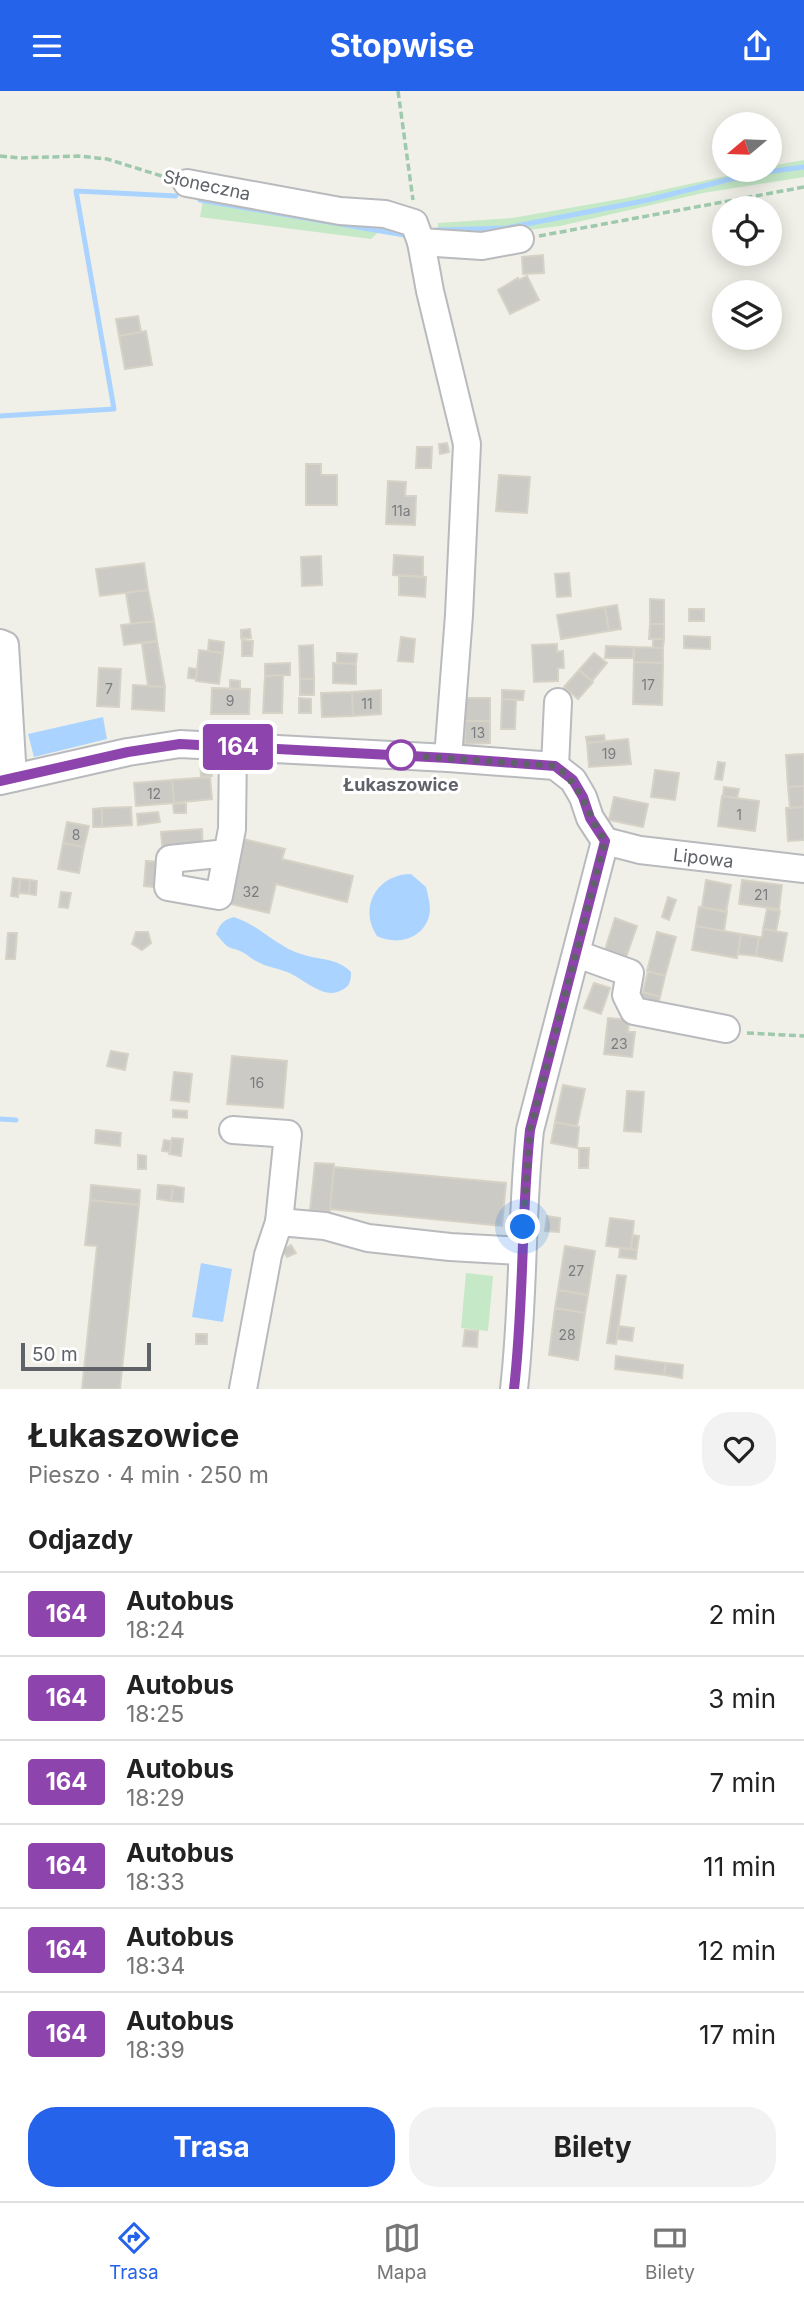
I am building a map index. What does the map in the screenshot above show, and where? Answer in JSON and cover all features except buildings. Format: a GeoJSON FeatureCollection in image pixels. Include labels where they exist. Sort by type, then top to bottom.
{"type":"FeatureCollection","features":[{"type":"Feature","properties":{"kind":"street","name":"Słoneczna"},"geometry":{"type":"LineString","coordinates":[[187,183],[340,211],[385,214],[418,232],[482,246],[520,239]]}},
{"type":"Feature","properties":{"kind":"street"},"geometry":{"type":"LineString","coordinates":[[418,232],[467,444],[459,615],[448,758]]}},
{"type":"Feature","properties":{"kind":"street"},"geometry":{"type":"LineString","coordinates":[[0,643],[5,645],[6,779],[128,752],[180,744],[555,766],[573,780],[583,797],[590,818],[605,841],[530,1130],[519,1345],[514,1389]]}},
{"type":"Feature","properties":{"kind":"street"},"geometry":{"type":"LineString","coordinates":[[555,766],[558,702]]}},
{"type":"Feature","properties":{"kind":"street"},"geometry":{"type":"LineString","coordinates":[[227,853],[232,829],[233,747]]}},
{"type":"Feature","properties":{"kind":"street","name":"Lipowa"},"geometry":{"type":"LineString","coordinates":[[605,841],[640,851],[804,869]]}},
{"type":"Feature","properties":{"kind":"street"},"geometry":{"type":"LineString","coordinates":[[577,954],[630,974],[626,995],[634,1011],[726,1029]]}},
{"type":"Feature","properties":{"kind":"street"},"geometry":{"type":"LineString","coordinates":[[233,1130],[288,1134],[279,1222],[268,1255],[243,1389]]}},
{"type":"Feature","properties":{"kind":"street"},"geometry":{"type":"LineString","coordinates":[[279,1222],[325,1226],[368,1238],[522,1251]]}},
{"type":"Feature","properties":{"kind":"path"},"geometry":{"type":"LineString","coordinates":[[398,91],[418,232]]}},
{"type":"Feature","properties":{"kind":"path","name":"Słoneczna"},"geometry":{"type":"LineString","coordinates":[[0,156],[78,156],[107,159],[187,183]]}},
{"type":"Feature","properties":{"kind":"path"},"geometry":{"type":"LineString","coordinates":[[520,239],[804,187]]}},
{"type":"Feature","properties":{"kind":"path"},"geometry":{"type":"LineString","coordinates":[[726,1029],[752,1035],[804,1036]]}},
{"type":"Feature","properties":{"kind":"green space"},"geometry":{"type":"Polygon","coordinates":[[[804,160],[804,177],[782,180],[782,164],[804,160]]]}},
{"type":"Feature","properties":{"kind":"green space"},"geometry":{"type":"Polygon","coordinates":[[[712,179],[712,182],[772,182],[703,193],[560,226],[471,237],[437,237],[438,223],[512,218],[626,198],[712,179]]]}},
{"type":"Feature","properties":{"kind":"green space"},"geometry":{"type":"Polygon","coordinates":[[[204,195],[384,227],[371,239],[200,217],[204,195]]]}},
{"type":"Feature","properties":{"kind":"green space"},"geometry":{"type":"Polygon","coordinates":[[[466,1273],[493,1276],[488,1331],[461,1328],[466,1273]]]}},
{"type":"Feature","properties":{"kind":"water"},"geometry":{"type":"Polygon","coordinates":[[[103,717],[107,739],[34,757],[28,734],[103,717]]]}},
{"type":"Feature","properties":{"kind":"water"},"geometry":{"type":"Polygon","coordinates":[[[411,874],[427,890],[430,910],[424,927],[403,940],[377,936],[370,915],[370,904],[374,895],[380,886],[389,880],[411,874]]]}},
{"type":"Feature","properties":{"kind":"water"},"geometry":{"type":"Polygon","coordinates":[[[234,917],[252,925],[292,951],[346,967],[351,972],[348,985],[335,993],[321,991],[287,972],[264,965],[229,947],[216,934],[222,923],[234,917]]]}},
{"type":"Feature","properties":{"kind":"water"},"geometry":{"type":"Polygon","coordinates":[[[201,1263],[232,1269],[223,1322],[192,1317],[201,1263]]]}},
{"type":"Feature","properties":{"kind":"waterway"},"geometry":{"type":"LineString","coordinates":[[436,230],[506,228],[648,200],[751,174],[804,167]]}},
{"type":"Feature","properties":{"kind":"waterway"},"geometry":{"type":"LineString","coordinates":[[0,416],[114,409],[76,191],[176,196]]}},
{"type":"Feature","properties":{"kind":"waterway"},"geometry":{"type":"LineString","coordinates":[[200,200],[410,236]]}},
{"type":"Feature","properties":{"kind":"waterway"},"geometry":{"type":"LineString","coordinates":[[0,1119],[16,1120]]}},
{"type":"Feature","properties":{"kind":"bus line","name":"164"},"geometry":{"type":"LineString","coordinates":[[0,781],[128,752],[180,744],[505,761],[555,766],[573,780],[583,797],[590,818],[605,841],[530,1130],[525,1177],[519,1345],[514,1389]]}},
{"type":"Feature","properties":{"kind":"place","name":"Łukaszowice"},"geometry":{"type":"Point","coordinates":[401,755]}},
{"type":"Feature","properties":{"kind":"route"},"geometry":{"type":"LineString","coordinates":[[401,755],[555,766],[573,780],[583,797],[590,818],[605,841],[530,1130],[523,1227]]}}]}
